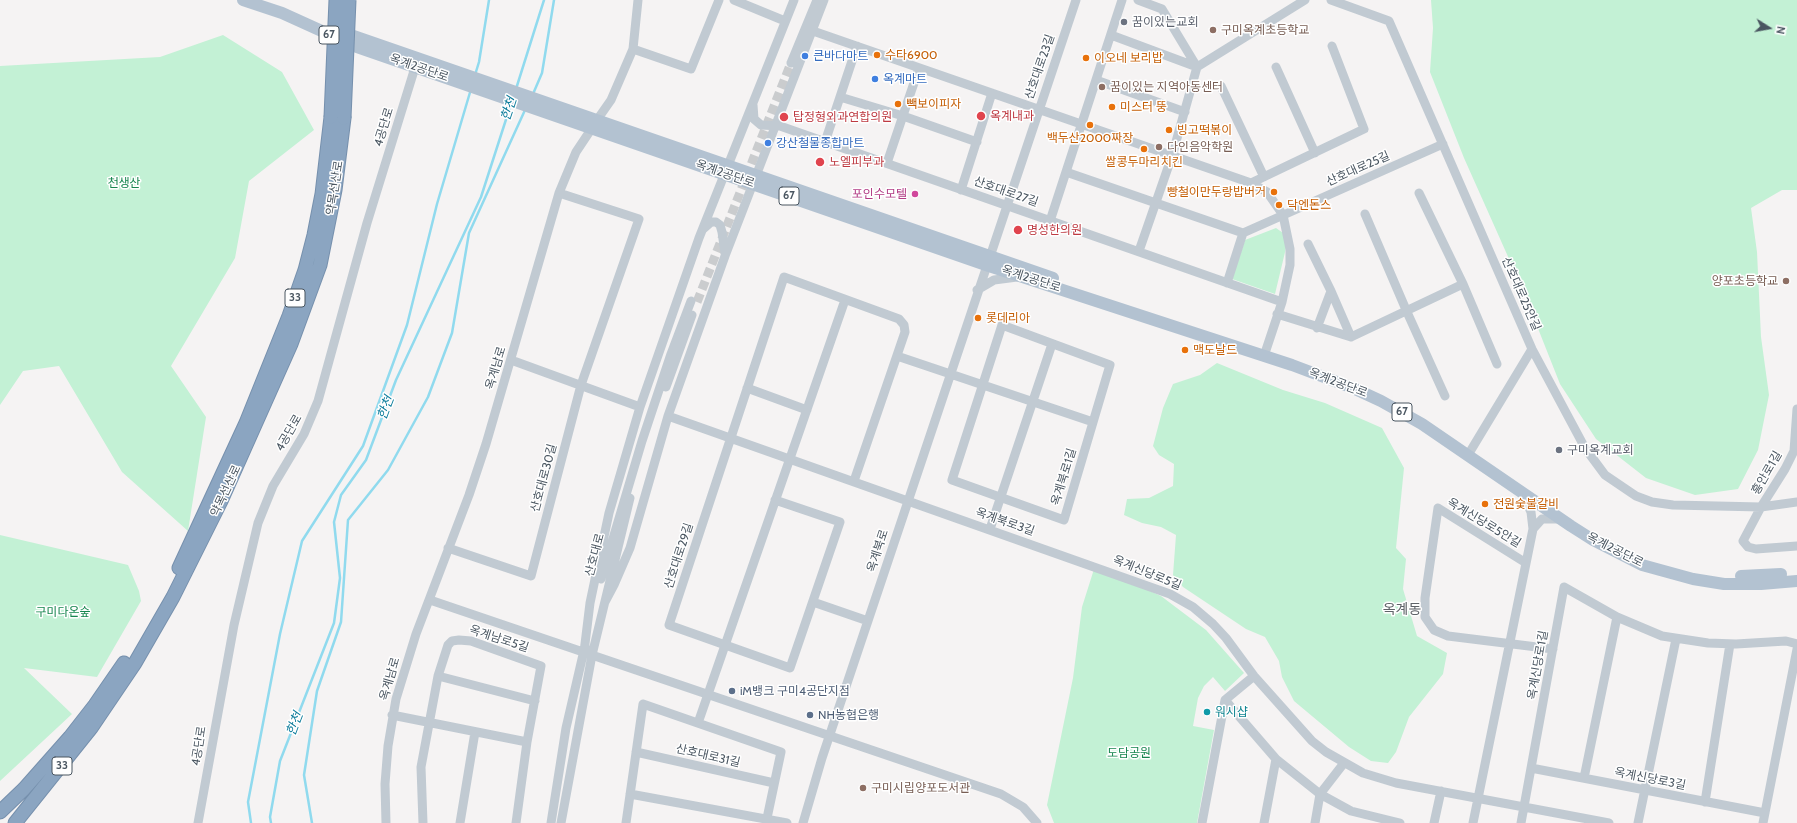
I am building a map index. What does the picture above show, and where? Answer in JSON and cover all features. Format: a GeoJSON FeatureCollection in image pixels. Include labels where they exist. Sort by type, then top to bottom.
{"type":"FeatureCollection","features":[{"type":"Feature","properties":{"kind":"highway","name":"33"},"geometry":{"type":"LineString","coordinates":[[336,0],[337,117]]}},
{"type":"Feature","properties":{"kind":"highway","name":"33"},"geometry":{"type":"LineString","coordinates":[[337,117],[349,0]]}},
{"type":"Feature","properties":{"kind":"highway","name":"약목선산로"},"geometry":{"type":"LineString","coordinates":[[0,812],[101,705],[156,629],[206,534],[291,344],[320,265],[335,190],[337,117]]}},
{"type":"Feature","properties":{"kind":"highway","name":"약목선산로"},"geometry":{"type":"LineString","coordinates":[[15,823],[70,756],[101,705],[159,607],[225,470],[270,364],[305,270],[314,235],[337,117]]}},
{"type":"Feature","properties":{"kind":"main road","name":"옥계2공단로"},"geometry":{"type":"LineString","coordinates":[[243,0],[282,13],[357,47],[417,62]]}},
{"type":"Feature","properties":{"kind":"main road","name":"옥계2공단로"},"geometry":{"type":"LineString","coordinates":[[264,0],[291,9],[327,26],[417,62],[987,260],[1265,353]]}},
{"type":"Feature","properties":{"kind":"main road","name":"옥계2공단로"},"geometry":{"type":"LineString","coordinates":[[987,260],[1023,277],[1351,380],[1398,402],[1441,427],[1522,493],[1560,519],[1622,556],[1642,565],[1693,579],[1724,584],[1761,584],[1797,581]]}},
{"type":"Feature","properties":{"kind":"main road","name":"옥계2공단로"},"geometry":{"type":"LineString","coordinates":[[1470,451],[1552,505],[1624,548],[1664,565],[1707,574],[1735,577],[1797,573]]}},
{"type":"Feature","properties":{"kind":"street","name":"옥계남로"},"geometry":{"type":"LineString","coordinates":[[386,823],[385,784],[392,715],[406,663],[469,495],[511,360],[559,193],[576,152],[611,100],[633,50],[638,0]]}},
{"type":"Feature","properties":{"kind":"street"},"geometry":{"type":"LineString","coordinates":[[633,50],[691,70],[719,0]]}},
{"type":"Feature","properties":{"kind":"street"},"geometry":{"type":"LineString","coordinates":[[734,0],[785,21]]}},
{"type":"Feature","properties":{"kind":"street"},"geometry":{"type":"LineString","coordinates":[[588,654],[590,603],[609,513],[640,407],[725,169],[754,102],[794,0]]}},
{"type":"Feature","properties":{"kind":"street"},"geometry":{"type":"LineString","coordinates":[[811,0],[788,63],[817,0]]}},
{"type":"Feature","properties":{"kind":"street"},"geometry":{"type":"LineString","coordinates":[[605,602],[622,569],[630,548],[668,416],[725,256],[824,0]]}},
{"type":"Feature","properties":{"kind":"street","name":"산호대로23길"},"geometry":{"type":"LineString","coordinates":[[987,260],[1076,0]]}},
{"type":"Feature","properties":{"kind":"street"},"geometry":{"type":"LineString","coordinates":[[1050,221],[1122,0]]}},
{"type":"Feature","properties":{"kind":"street"},"geometry":{"type":"LineString","coordinates":[[1138,0],[1162,9],[1197,67]]}},
{"type":"Feature","properties":{"kind":"street"},"geometry":{"type":"LineString","coordinates":[[1140,251],[1172,156],[1197,67],[1305,0]]}},
{"type":"Feature","properties":{"kind":"street","name":"산호대로25안길"},"geometry":{"type":"LineString","coordinates":[[1331,0],[1389,21],[1532,349],[1585,448],[1605,475],[1636,496],[1652,502],[1673,506],[1761,507]]}},
{"type":"Feature","properties":{"kind":"street"},"geometry":{"type":"LineString","coordinates":[[813,31],[1251,183],[1267,192],[1283,215],[1288,232],[1290,265],[1282,302],[1265,353]]}},
{"type":"Feature","properties":{"kind":"street"},"geometry":{"type":"LineString","coordinates":[[1111,35],[1197,67]]}},
{"type":"Feature","properties":{"kind":"street"},"geometry":{"type":"LineString","coordinates":[[825,142],[857,46]]}},
{"type":"Feature","properties":{"kind":"street"},"geometry":{"type":"LineString","coordinates":[[1251,183],[1364,129],[1332,46]]}},
{"type":"Feature","properties":{"kind":"street","name":"4공단로"},"geometry":{"type":"LineString","coordinates":[[198,823],[234,625],[258,522],[273,486],[304,434],[318,401],[367,223],[417,62]]}},
{"type":"Feature","properties":{"kind":"street"},"geometry":{"type":"LineString","coordinates":[[1276,67],[1315,153]]}},
{"type":"Feature","properties":{"kind":"street"},"geometry":{"type":"LineString","coordinates":[[887,163],[919,68]]}},
{"type":"Feature","properties":{"kind":"street"},"geometry":{"type":"LineString","coordinates":[[1096,80],[1184,112]]}},
{"type":"Feature","properties":{"kind":"street"},"geometry":{"type":"LineString","coordinates":[[1221,86],[1264,177]]}},
{"type":"Feature","properties":{"kind":"street"},"geometry":{"type":"LineString","coordinates":[[961,190],[992,93]]}},
{"type":"Feature","properties":{"kind":"street"},"geometry":{"type":"LineString","coordinates":[[840,97],[903,116],[977,142]]}},
{"type":"Feature","properties":{"kind":"street","name":"산호대로27길"},"geometry":{"type":"LineString","coordinates":[[754,102],[753,114],[758,124],[764,126],[776,125],[1140,251],[1282,302]]}},
{"type":"Feature","properties":{"kind":"street","name":"산호대로25길"},"geometry":{"type":"LineString","coordinates":[[1244,233],[1443,144]]}},
{"type":"Feature","properties":{"kind":"street"},"geometry":{"type":"LineString","coordinates":[[1066,172],[1244,233],[1227,282]]}},
{"type":"Feature","properties":{"kind":"street","name":"산호대로30길"},"geometry":{"type":"LineString","coordinates":[[448,548],[530,576],[581,385],[639,219],[559,193]]}},
{"type":"Feature","properties":{"kind":"street"},"geometry":{"type":"LineString","coordinates":[[1419,193],[1463,284],[1497,364]]}},
{"type":"Feature","properties":{"kind":"street"},"geometry":{"type":"LineString","coordinates":[[1365,214],[1445,396]]}},
{"type":"Feature","properties":{"kind":"street"},"geometry":{"type":"LineString","coordinates":[[702,230],[711,222],[720,225],[725,256]]}},
{"type":"Feature","properties":{"kind":"street"},"geometry":{"type":"LineString","coordinates":[[1308,244],[1351,337]]}},
{"type":"Feature","properties":{"kind":"street","name":"옥계북로"},"geometry":{"type":"LineString","coordinates":[[803,823],[830,736],[987,260]]}},
{"type":"Feature","properties":{"kind":"street","name":"산호대로29길"},"geometry":{"type":"LineString","coordinates":[[776,500],[840,522],[790,668],[669,625],[784,277],[899,319],[906,332],[854,481]]}},
{"type":"Feature","properties":{"kind":"street"},"geometry":{"type":"LineString","coordinates":[[978,290],[994,280],[1023,277]]}},
{"type":"Feature","properties":{"kind":"street"},"geometry":{"type":"LineString","coordinates":[[1278,314],[1317,328],[1351,337],[1407,312],[1463,284]]}},
{"type":"Feature","properties":{"kind":"street"},"geometry":{"type":"LineString","coordinates":[[1317,328],[1331,291]]}},
{"type":"Feature","properties":{"kind":"street"},"geometry":{"type":"LineString","coordinates":[[698,723],[845,300]]}},
{"type":"Feature","properties":{"kind":"street","name":"산호대로"},"geometry":{"type":"LineString","coordinates":[[551,823],[566,728],[588,654],[605,602],[639,466],[694,302],[670,354],[625,494],[601,577],[588,654],[561,823]]}},
{"type":"Feature","properties":{"kind":"street","name":"옥계북로1길"},"geometry":{"type":"LineString","coordinates":[[1002,325],[1052,344],[1110,365],[1064,520],[952,480],[1002,325]]}},
{"type":"Feature","properties":{"kind":"street"},"geometry":{"type":"LineString","coordinates":[[990,529],[1052,344]]}},
{"type":"Feature","properties":{"kind":"street"},"geometry":{"type":"LineString","coordinates":[[1470,451],[1532,349]]}},
{"type":"Feature","properties":{"kind":"street"},"geometry":{"type":"LineString","coordinates":[[897,356],[1093,422]]}},
{"type":"Feature","properties":{"kind":"street"},"geometry":{"type":"LineString","coordinates":[[511,360],[640,407]]}},
{"type":"Feature","properties":{"kind":"street"},"geometry":{"type":"LineString","coordinates":[[747,388],[807,410]]}},
{"type":"Feature","properties":{"kind":"street","name":"흥안로1길"},"geometry":{"type":"LineString","coordinates":[[1797,409],[1795,451],[1744,536],[1743,541],[1748,548],[1756,549],[1797,546]]}},
{"type":"Feature","properties":{"kind":"street"},"geometry":{"type":"LineString","coordinates":[[668,416],[908,500]]}},
{"type":"Feature","properties":{"kind":"street","name":"옥계신당로5안길"},"geometry":{"type":"LineString","coordinates":[[1477,797],[1533,529],[1531,512],[1522,493]]}},
{"type":"Feature","properties":{"kind":"street","name":"옥계북로3길"},"geometry":{"type":"LineString","coordinates":[[908,500],[1095,566]]}},
{"type":"Feature","properties":{"kind":"street","name":"흥안로1길"},"geometry":{"type":"LineString","coordinates":[[1761,507],[1797,502]]}},
{"type":"Feature","properties":{"kind":"street","name":"옥계신당로5안길"},"geometry":{"type":"LineString","coordinates":[[1510,643],[1448,636],[1438,633],[1428,621],[1426,617],[1425,598],[1438,508],[1526,562]]}},
{"type":"Feature","properties":{"kind":"street","name":"옥계신당로5안길"},"geometry":{"type":"LineString","coordinates":[[1533,529],[1542,519],[1560,519]]}},
{"type":"Feature","properties":{"kind":"street","name":"옥계신당로5길"},"geometry":{"type":"LineString","coordinates":[[1095,566],[1170,594],[1193,607],[1226,638],[1254,676],[1312,741],[1344,763],[1377,778],[1441,792],[1524,806],[1581,820],[1609,823]]}},
{"type":"Feature","properties":{"kind":"street","name":"옥계신당로1길"},"geometry":{"type":"LineString","coordinates":[[1524,806],[1564,587],[1617,617],[1648,631],[1676,639],[1730,644],[1786,641],[1797,644]]}},
{"type":"Feature","properties":{"kind":"street"},"geometry":{"type":"LineString","coordinates":[[430,600],[1001,794],[1023,807],[1037,823]]}},
{"type":"Feature","properties":{"kind":"street"},"geometry":{"type":"LineString","coordinates":[[813,602],[868,621]]}},
{"type":"Feature","properties":{"kind":"street"},"geometry":{"type":"LineString","coordinates":[[1584,778],[1617,617]]}},
{"type":"Feature","properties":{"kind":"street"},"geometry":{"type":"LineString","coordinates":[[1638,823],[1676,639]]}},
{"type":"Feature","properties":{"kind":"street","name":"옥계남로5길"},"geometry":{"type":"LineString","coordinates":[[423,823],[421,767],[438,676],[450,642],[459,640],[471,641],[541,666],[527,742],[516,823]]}},
{"type":"Feature","properties":{"kind":"street"},"geometry":{"type":"LineString","coordinates":[[1510,643],[1553,649]]}},
{"type":"Feature","properties":{"kind":"street"},"geometry":{"type":"LineString","coordinates":[[1705,802],[1730,644]]}},
{"type":"Feature","properties":{"kind":"street"},"geometry":{"type":"LineString","coordinates":[[1763,823],[1797,648]]}},
{"type":"Feature","properties":{"kind":"street"},"geometry":{"type":"LineString","coordinates":[[438,676],[534,701]]}},
{"type":"Feature","properties":{"kind":"street"},"geometry":{"type":"LineString","coordinates":[[1202,823],[1225,700],[1254,676]]}},
{"type":"Feature","properties":{"kind":"street"},"geometry":{"type":"LineString","coordinates":[[1225,700],[1276,759],[1320,794],[1351,811],[1372,820],[1400,823]]}},
{"type":"Feature","properties":{"kind":"street","name":"산호대로31길"},"geometry":{"type":"LineString","coordinates":[[626,823],[636,752],[643,704],[781,752],[774,783],[636,752]]}},
{"type":"Feature","properties":{"kind":"street"},"geometry":{"type":"LineString","coordinates":[[392,715],[527,742]]}},
{"type":"Feature","properties":{"kind":"street"},"geometry":{"type":"LineString","coordinates":[[460,823],[475,732]]}},
{"type":"Feature","properties":{"kind":"street"},"geometry":{"type":"LineString","coordinates":[[1264,823],[1276,759]]}},
{"type":"Feature","properties":{"kind":"street"},"geometry":{"type":"LineString","coordinates":[[1315,823],[1320,794],[1344,763]]}},
{"type":"Feature","properties":{"kind":"street","name":"옥계신당로3길"},"geometry":{"type":"LineString","coordinates":[[1531,768],[1765,813]]}},
{"type":"Feature","properties":{"kind":"street"},"geometry":{"type":"LineString","coordinates":[[767,821],[774,783]]}},
{"type":"Feature","properties":{"kind":"street"},"geometry":{"type":"LineString","coordinates":[[1434,823],[1441,792]]}},
{"type":"Feature","properties":{"kind":"street"},"geometry":{"type":"LineString","coordinates":[[630,794],[767,821],[787,823]]}},
{"type":"Feature","properties":{"kind":"street"},"geometry":{"type":"LineString","coordinates":[[1473,823],[1477,797]]}},
{"type":"Feature","properties":{"kind":"street"},"geometry":{"type":"LineString","coordinates":[[1521,823],[1524,806]]}},
{"type":"Feature","properties":{"kind":"green space"},"geometry":{"type":"Polygon","coordinates":[[[1431,0],[1797,0],[1797,190],[1782,190],[1751,208],[1757,252],[1761,337],[1769,395],[1758,450],[1738,489],[1695,495],[1646,478],[1596,439],[1560,384],[1522,288],[1464,158],[1430,72],[1433,28],[1431,0]]]}},
{"type":"Feature","properties":{"kind":"green space","name":"천생산"},"geometry":{"type":"Polygon","coordinates":[[[223,35],[282,72],[314,130],[249,181],[235,258],[171,366],[206,417],[188,531],[122,472],[59,366],[23,371],[0,405],[0,66],[160,57],[223,35]]]}},
{"type":"Feature","properties":{"kind":"green space"},"geometry":{"type":"Polygon","coordinates":[[[1276,228],[1286,235],[1286,248],[1275,294],[1232,279],[1245,240],[1276,228]]]}},
{"type":"Feature","properties":{"kind":"green space"},"geometry":{"type":"Polygon","coordinates":[[[1217,363],[1283,390],[1325,403],[1382,428],[1404,468],[1396,548],[1406,559],[1403,589],[1417,636],[1447,653],[1443,674],[1409,717],[1396,752],[1388,763],[1371,761],[1349,747],[1294,701],[1282,677],[1279,661],[1265,637],[1246,629],[1183,587],[1173,575],[1176,535],[1161,527],[1142,523],[1124,515],[1127,499],[1149,498],[1173,486],[1174,464],[1159,455],[1153,446],[1163,408],[1173,384],[1200,375],[1217,363]]]}},
{"type":"Feature","properties":{"kind":"green space","name":"구미다온숲"},"geometry":{"type":"Polygon","coordinates":[[[0,535],[128,565],[139,591],[141,601],[97,677],[24,668],[72,714],[0,781],[0,535]]]}},
{"type":"Feature","properties":{"kind":"green space","name":"도담공원"},"geometry":{"type":"Polygon","coordinates":[[[1095,566],[1161,596],[1206,630],[1244,673],[1225,691],[1213,677],[1204,686],[1198,698],[1193,726],[1214,730],[1197,823],[1054,823],[1047,805],[1073,678],[1082,607],[1095,566]]]}},
{"type":"Feature","properties":{"kind":"waterway"},"geometry":{"type":"LineString","coordinates":[[475,75],[479,62],[489,0]]}},
{"type":"Feature","properties":{"kind":"waterway","name":"한천"},"geometry":{"type":"LineString","coordinates":[[516,89],[544,0]]}},
{"type":"Feature","properties":{"kind":"waterway"},"geometry":{"type":"LineString","coordinates":[[533,94],[542,73],[554,0]]}},
{"type":"Feature","properties":{"kind":"waterway"},"geometry":{"type":"LineString","coordinates":[[251,823],[248,802],[280,634],[302,541],[363,446],[407,325],[437,204],[471,89]]}},
{"type":"Feature","properties":{"kind":"waterway","name":"한천"},"geometry":{"type":"LineString","coordinates":[[271,823],[270,817],[280,761],[334,623],[340,578],[334,522],[341,495],[366,460],[396,380],[481,197],[511,104]]}},
{"type":"Feature","properties":{"kind":"waterway"},"geometry":{"type":"LineString","coordinates":[[312,823],[304,775],[317,691],[341,622],[348,520],[388,470],[428,397],[452,333],[469,233],[525,110]]}},
{"type":"Feature","properties":{"kind":"tunnel"},"geometry":{"type":"LineString","coordinates":[[697,302],[791,63]]}},
{"type":"Feature","properties":{"kind":"place","name":"꿈이있는교회"},"geometry":{"type":"Point","coordinates":[1124,22]}},
{"type":"Feature","properties":{"kind":"place","name":"구미옥계초등학교"},"geometry":{"type":"Point","coordinates":[1213,30]}},
{"type":"Feature","properties":{"kind":"place","name":"수타6900"},"geometry":{"type":"Point","coordinates":[877,55]}},
{"type":"Feature","properties":{"kind":"place","name":"큰바다마트"},"geometry":{"type":"Point","coordinates":[805,56]}},
{"type":"Feature","properties":{"kind":"place","name":"이오네 보리밥"},"geometry":{"type":"Point","coordinates":[1086,58]}},
{"type":"Feature","properties":{"kind":"place","name":"옥계마트"},"geometry":{"type":"Point","coordinates":[875,79]}},
{"type":"Feature","properties":{"kind":"place","name":"꿈이있는 지역아동센터"},"geometry":{"type":"Point","coordinates":[1102,87]}},
{"type":"Feature","properties":{"kind":"place","name":"빽보이피자"},"geometry":{"type":"Point","coordinates":[898,104]}},
{"type":"Feature","properties":{"kind":"place","name":"미스터 뚱"},"geometry":{"type":"Point","coordinates":[1112,107]}},
{"type":"Feature","properties":{"kind":"place","name":"옥계내과"},"geometry":{"type":"Point","coordinates":[981,116]}},
{"type":"Feature","properties":{"kind":"place","name":"탑정형외과연합의원"},"geometry":{"type":"Point","coordinates":[784,117]}},
{"type":"Feature","properties":{"kind":"place","name":"백두산2000짜장"},"geometry":{"type":"Point","coordinates":[1090,125]}},
{"type":"Feature","properties":{"kind":"place","name":"빙고떡볶이"},"geometry":{"type":"Point","coordinates":[1169,130]}},
{"type":"Feature","properties":{"kind":"place","name":"강산철물종합마트"},"geometry":{"type":"Point","coordinates":[768,143]}},
{"type":"Feature","properties":{"kind":"place","name":"다인음악학원"},"geometry":{"type":"Point","coordinates":[1159,147]}},
{"type":"Feature","properties":{"kind":"place","name":"쌀콩두마리치킨"},"geometry":{"type":"Point","coordinates":[1144,149]}},
{"type":"Feature","properties":{"kind":"place","name":"노엘피부과"},"geometry":{"type":"Point","coordinates":[820,162]}},
{"type":"Feature","properties":{"kind":"place","name":"빵철이만두랑밥버거"},"geometry":{"type":"Point","coordinates":[1274,192]}},
{"type":"Feature","properties":{"kind":"place","name":"포인수모텔"},"geometry":{"type":"Point","coordinates":[915,194]}},
{"type":"Feature","properties":{"kind":"place","name":"닥엔돈스"},"geometry":{"type":"Point","coordinates":[1279,205]}},
{"type":"Feature","properties":{"kind":"place","name":"명성한의원"},"geometry":{"type":"Point","coordinates":[1018,230]}},
{"type":"Feature","properties":{"kind":"place","name":"양포초등학교"},"geometry":{"type":"Point","coordinates":[1786,281]}},
{"type":"Feature","properties":{"kind":"place","name":"롯데리아"},"geometry":{"type":"Point","coordinates":[978,318]}},
{"type":"Feature","properties":{"kind":"place","name":"맥도날드"},"geometry":{"type":"Point","coordinates":[1185,350]}},
{"type":"Feature","properties":{"kind":"place","name":"구미옥계교회"},"geometry":{"type":"Point","coordinates":[1559,450]}},
{"type":"Feature","properties":{"kind":"place","name":"전원숯불갈비"},"geometry":{"type":"Point","coordinates":[1485,504]}},
{"type":"Feature","properties":{"kind":"place","name":"iM뱅크 구미4공단지점"},"geometry":{"type":"Point","coordinates":[732,691]}},
{"type":"Feature","properties":{"kind":"place","name":"워시샵"},"geometry":{"type":"Point","coordinates":[1207,712]}},
{"type":"Feature","properties":{"kind":"place","name":"NH농협은행"},"geometry":{"type":"Point","coordinates":[810,715]}},
{"type":"Feature","properties":{"kind":"place","name":"구미시립양포도서관"},"geometry":{"type":"Point","coordinates":[863,788]}},
{"type":"Feature","properties":{"kind":"district","name":"옥계동"},"geometry":{"type":"Point","coordinates":[1402,610]}}]}
